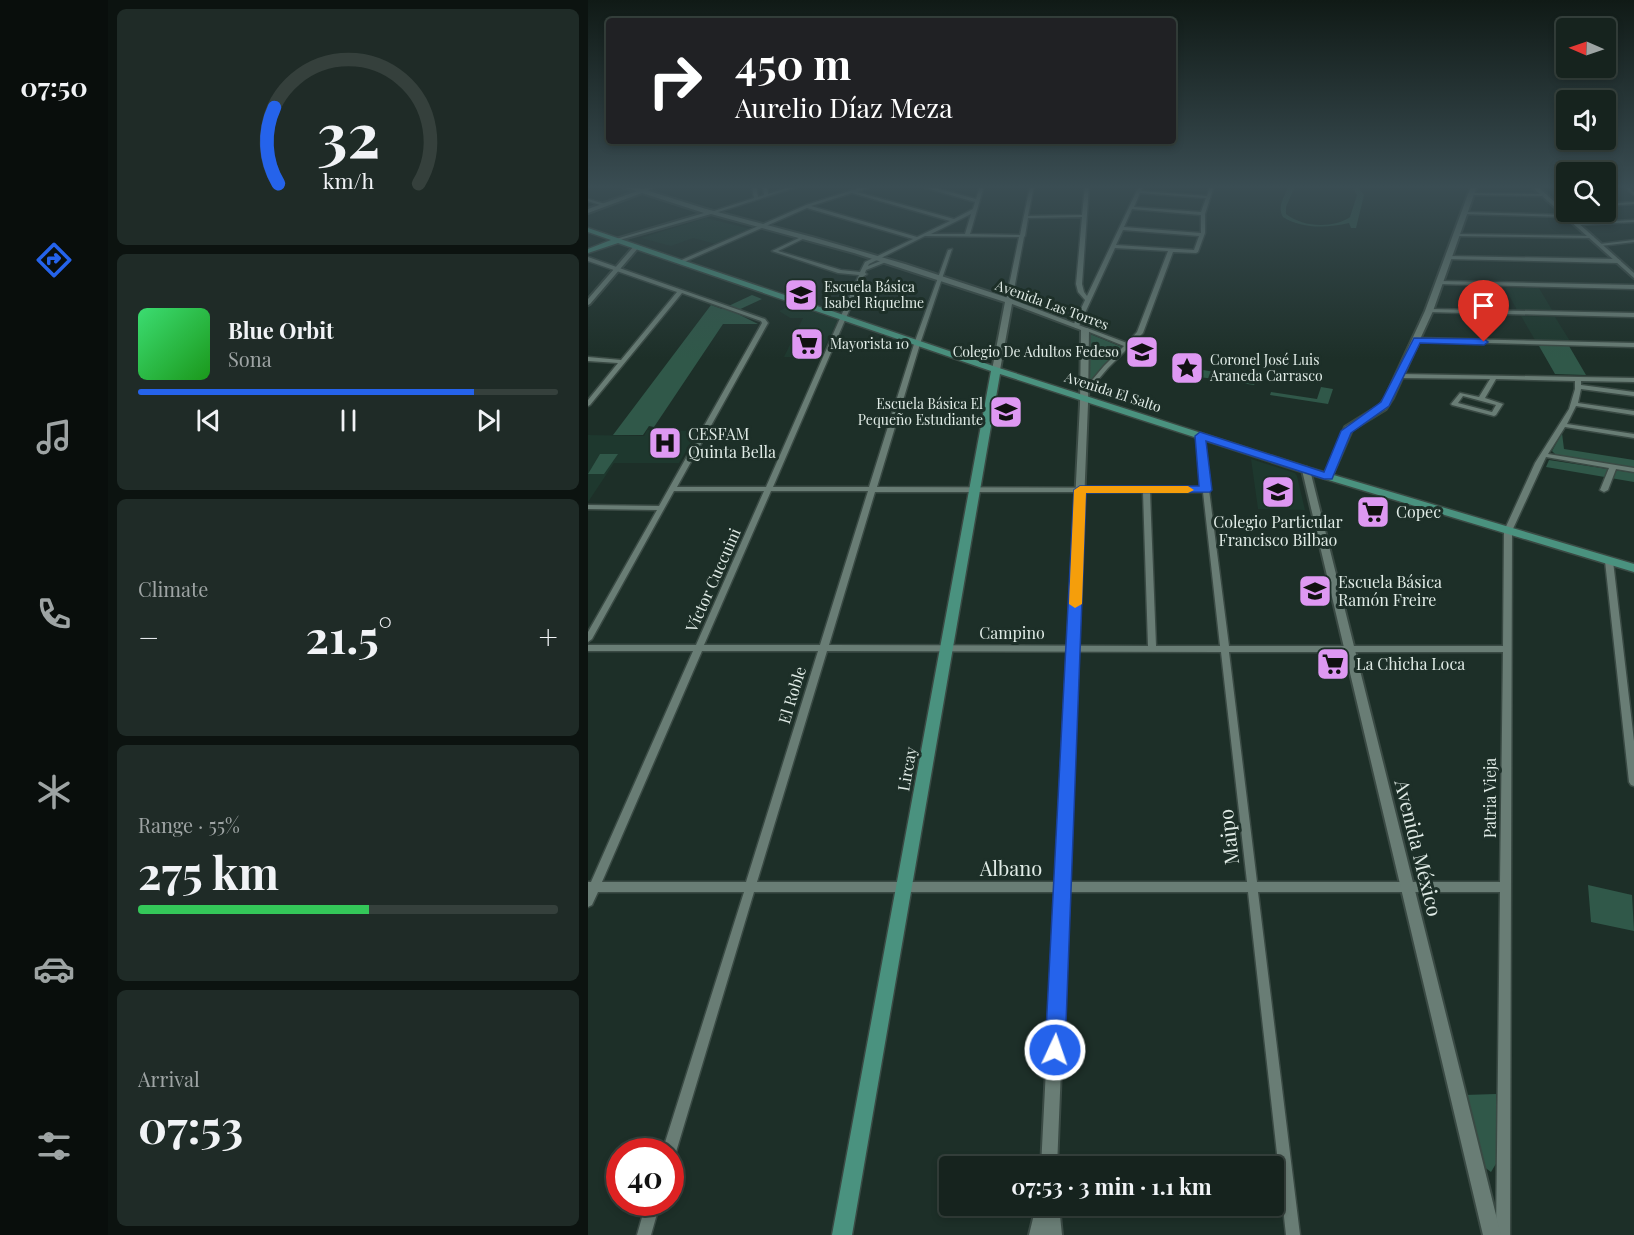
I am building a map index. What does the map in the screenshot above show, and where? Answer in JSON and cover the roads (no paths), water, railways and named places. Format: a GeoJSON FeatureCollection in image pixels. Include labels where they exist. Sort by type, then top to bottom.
{"type":"FeatureCollection","features":[{"type":"Feature","properties":{"kind":"main road"},"geometry":{"type":"LineString","coordinates":[[588,251],[608,244]]}},
{"type":"Feature","properties":{"kind":"main road","name":"Avenida El Salto"},"geometry":{"type":"LineString","coordinates":[[627,244],[917,344],[1084,396],[1200,436],[1328,477],[1634,568]]}},
{"type":"Feature","properties":{"kind":"main road","name":"Lircay"},"geometry":{"type":"LineString","coordinates":[[842,1235],[996,370]]}},
{"type":"Feature","properties":{"kind":"street"},"geometry":{"type":"LineString","coordinates":[[680,262],[724,244]]}},
{"type":"Feature","properties":{"kind":"street"},"geometry":{"type":"LineString","coordinates":[[788,244],[774,250],[840,272],[865,271],[883,262]]}},
{"type":"Feature","properties":{"kind":"street","name":"Avenida Las Torres"},"geometry":{"type":"LineString","coordinates":[[825,244],[1009,300],[1127,345]]}},
{"type":"Feature","properties":{"kind":"street"},"geometry":{"type":"LineString","coordinates":[[872,258],[904,244]]}},
{"type":"Feature","properties":{"kind":"street","name":"Lircay"},"geometry":{"type":"LineString","coordinates":[[996,370],[1021,244]]}},
{"type":"Feature","properties":{"kind":"street"},"geometry":{"type":"LineString","coordinates":[[1082,244],[1079,284],[1088,300]]}},
{"type":"Feature","properties":{"kind":"street"},"geometry":{"type":"LineString","coordinates":[[1076,326],[1113,246],[1194,252],[1199,244]]}},
{"type":"Feature","properties":{"kind":"street"},"geometry":{"type":"LineString","coordinates":[[1328,477],[1348,429],[1386,404],[1417,340],[1453,244]]}},
{"type":"Feature","properties":{"kind":"street"},"geometry":{"type":"LineString","coordinates":[[1600,245],[1615,244]]}},
{"type":"Feature","properties":{"kind":"street"},"geometry":{"type":"LineString","coordinates":[[1600,245],[1634,276]]}},
{"type":"Feature","properties":{"kind":"street"},"geometry":{"type":"LineString","coordinates":[[588,303],[636,247]]}},
{"type":"Feature","properties":{"kind":"street","name":"El Roble"},"geometry":{"type":"LineString","coordinates":[[673,1138],[917,344],[950,250]]}},
{"type":"Feature","properties":{"kind":"street"},"geometry":{"type":"LineString","coordinates":[[1084,396],[1140,333],[1171,251]]}},
{"type":"Feature","properties":{"kind":"street","name":"Víctor Cuccuini"},"geometry":{"type":"LineString","coordinates":[[588,902],[591,887],[700,648],[867,262],[872,258]]}},
{"type":"Feature","properties":{"kind":"street"},"geometry":{"type":"LineString","coordinates":[[1449,258],[1618,261]]}},
{"type":"Feature","properties":{"kind":"street"},"geometry":{"type":"LineString","coordinates":[[588,259],[765,322],[588,639]]}},
{"type":"Feature","properties":{"kind":"street"},"geometry":{"type":"LineString","coordinates":[[1439,283],[1634,287]]}},
{"type":"Feature","properties":{"kind":"street"},"geometry":{"type":"LineString","coordinates":[[588,404],[681,291]]}},
{"type":"Feature","properties":{"kind":"street"},"geometry":{"type":"LineString","coordinates":[[1007,310],[1022,305]]}},
{"type":"Feature","properties":{"kind":"street"},"geometry":{"type":"LineString","coordinates":[[1429,311],[1634,315]]}},
{"type":"Feature","properties":{"kind":"street"},"geometry":{"type":"LineString","coordinates":[[1050,1156],[1063,887],[1085,329]]}},
{"type":"Feature","properties":{"kind":"street"},"geometry":{"type":"LineString","coordinates":[[1417,340],[1634,345]]}},
{"type":"Feature","properties":{"kind":"street"},"geometry":{"type":"LineString","coordinates":[[588,359],[622,362]]}},
{"type":"Feature","properties":{"kind":"street"},"geometry":{"type":"LineString","coordinates":[[1400,376],[1494,377],[1578,383],[1634,394]]}},
{"type":"Feature","properties":{"kind":"street"},"geometry":{"type":"LineString","coordinates":[[1480,399],[1494,377]]}},
{"type":"Feature","properties":{"kind":"street"},"geometry":{"type":"LineString","coordinates":[[1578,383],[1634,380]]}},
{"type":"Feature","properties":{"kind":"street","name":"Patria Vieja"},"geometry":{"type":"LineString","coordinates":[[1503,1235],[1508,531],[1544,455],[1574,404],[1578,383]]}},
{"type":"Feature","properties":{"kind":"street"},"geometry":{"type":"LineString","coordinates":[[1462,394],[1480,399],[1500,404],[1494,414],[1454,404],[1462,394]]}},
{"type":"Feature","properties":{"kind":"street"},"geometry":{"type":"LineString","coordinates":[[1574,404],[1634,413]]}},
{"type":"Feature","properties":{"kind":"street"},"geometry":{"type":"LineString","coordinates":[[1562,425],[1634,436]]}},
{"type":"Feature","properties":{"kind":"street","name":"Maipo"},"geometry":{"type":"LineString","coordinates":[[1200,436],[1293,1235]]}},
{"type":"Feature","properties":{"kind":"street"},"geometry":{"type":"LineString","coordinates":[[1544,455],[1634,470]]}},
{"type":"Feature","properties":{"kind":"street"},"geometry":{"type":"LineString","coordinates":[[1604,490],[1613,466]]}},
{"type":"Feature","properties":{"kind":"street","name":"Avenida México"},"geometry":{"type":"LineString","coordinates":[[1306,470],[1492,1235]]}},
{"type":"Feature","properties":{"kind":"street"},"geometry":{"type":"LineString","coordinates":[[672,489],[1206,490]]}},
{"type":"Feature","properties":{"kind":"street"},"geometry":{"type":"LineString","coordinates":[[1146,490],[1152,648]]}},
{"type":"Feature","properties":{"kind":"street"},"geometry":{"type":"LineString","coordinates":[[588,507],[662,507]]}},
{"type":"Feature","properties":{"kind":"street"},"geometry":{"type":"LineString","coordinates":[[1609,561],[1634,782]]}},
{"type":"Feature","properties":{"kind":"street","name":"Campino"},"geometry":{"type":"LineString","coordinates":[[588,648],[1508,649]]}},
{"type":"Feature","properties":{"kind":"street","name":"Albano"},"geometry":{"type":"LineString","coordinates":[[591,887],[1506,887]]}},
{"type":"Feature","properties":{"kind":"street"},"geometry":{"type":"LineString","coordinates":[[644,1235],[650,1216]]}},
{"type":"Feature","properties":{"kind":"street"},"geometry":{"type":"LineString","coordinates":[[1038,1235],[1043,1216]]}},
{"type":"Feature","properties":{"kind":"street"},"geometry":{"type":"LineString","coordinates":[[1051,1216],[1053,1235]]}},
{"type":"Feature","properties":{"kind":"place","name":"Escuela Básica Isabel Riquelme"},"geometry":{"type":"Point","coordinates":[801,295]}},
{"type":"Feature","properties":{"kind":"place","name":"Mayorista 10"},"geometry":{"type":"Point","coordinates":[807,344]}},
{"type":"Feature","properties":{"kind":"place","name":"Colegio De Adultos Fedeso"},"geometry":{"type":"Point","coordinates":[1142,352]}},
{"type":"Feature","properties":{"kind":"place","name":"Coronel José Luis Araneda Carrasco"},"geometry":{"type":"Point","coordinates":[1187,368]}},
{"type":"Feature","properties":{"kind":"place","name":"Escuela Básica El Pequeño Estudiante"},"geometry":{"type":"Point","coordinates":[1006,412]}},
{"type":"Feature","properties":{"kind":"place","name":"CESFAM Quinta Bella"},"geometry":{"type":"Point","coordinates":[665,443]}},
{"type":"Feature","properties":{"kind":"place","name":"Colegio Particular Francisco Bilbao"},"geometry":{"type":"Point","coordinates":[1278,492]}},
{"type":"Feature","properties":{"kind":"place","name":"Copec"},"geometry":{"type":"Point","coordinates":[1373,512]}},
{"type":"Feature","properties":{"kind":"place","name":"Escuela Básica Ramón Freire"},"geometry":{"type":"Point","coordinates":[1315,591]}},
{"type":"Feature","properties":{"kind":"place","name":"La Chicha Loca"},"geometry":{"type":"Point","coordinates":[1333,664]}}]}
